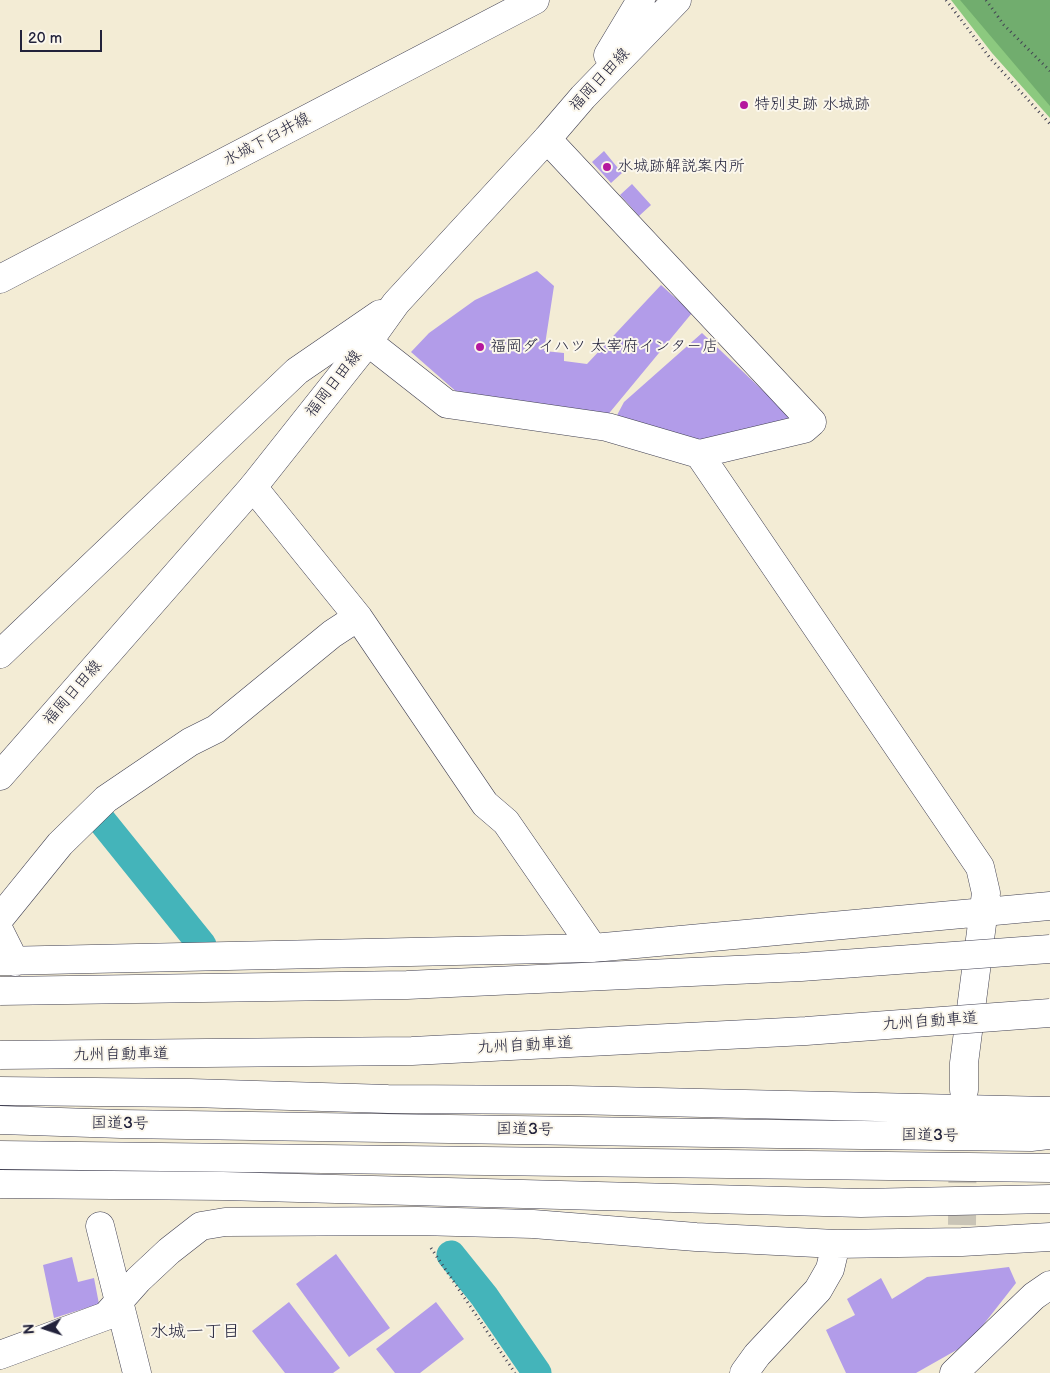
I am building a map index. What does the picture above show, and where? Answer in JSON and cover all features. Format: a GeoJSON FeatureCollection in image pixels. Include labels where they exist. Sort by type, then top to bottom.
{"type":"FeatureCollection","features":[{"type":"Feature","properties":{"kind":"main road","name":"水城下臼井線"},"geometry":{"type":"LineString","coordinates":[[0,279],[535,0]]}},
{"type":"Feature","properties":{"kind":"main road"},"geometry":{"type":"LineString","coordinates":[[582,97],[641,0]]}},
{"type":"Feature","properties":{"kind":"main road","name":"福岡日田線"},"geometry":{"type":"LineString","coordinates":[[0,776],[253,487],[368,342],[396,303],[547,139],[582,97],[677,0]]}},
{"type":"Feature","properties":{"kind":"main road"},"geometry":{"type":"LineString","coordinates":[[368,342],[447,404],[606,428],[698,454],[804,429],[812,422],[547,139]]}},
{"type":"Feature","properties":{"kind":"main road"},"geometry":{"type":"LineString","coordinates":[[0,654],[297,371],[396,303]]}},
{"type":"Feature","properties":{"kind":"main road"},"geometry":{"type":"LineString","coordinates":[[698,454],[980,867],[986,893],[964,1063],[964,1090]]}},
{"type":"Feature","properties":{"kind":"main road"},"geometry":{"type":"LineString","coordinates":[[253,487],[358,617],[485,804],[506,822],[593,948]]}},
{"type":"Feature","properties":{"kind":"main road"},"geometry":{"type":"LineString","coordinates":[[0,918],[60,844],[106,799],[190,742],[216,729],[332,634],[358,617]]}},
{"type":"Feature","properties":{"kind":"main road"},"geometry":{"type":"LineString","coordinates":[[0,932],[8,962],[593,948],[1050,906]]}},
{"type":"Feature","properties":{"kind":"main road"},"geometry":{"type":"LineString","coordinates":[[0,991],[416,984],[801,967],[1050,949]]}},
{"type":"Feature","properties":{"kind":"main road","name":"九州自動車道"},"geometry":{"type":"LineString","coordinates":[[0,1055],[412,1051],[806,1031],[1050,1012]]}},
{"type":"Feature","properties":{"kind":"main road"},"geometry":{"type":"LineString","coordinates":[[0,1091],[571,1100],[1050,1111]]}},
{"type":"Feature","properties":{"kind":"main road","name":"国道3号"},"geometry":{"type":"LineString","coordinates":[[0,1120],[121,1124],[777,1134],[1050,1136]]}},
{"type":"Feature","properties":{"kind":"main road","name":"国道3号"},"geometry":{"type":"LineString","coordinates":[[0,1155],[115,1158],[1050,1168]]}},
{"type":"Feature","properties":{"kind":"main road"},"geometry":{"type":"LineString","coordinates":[[0,1184],[243,1187],[861,1203],[1050,1198]]}},
{"type":"Feature","properties":{"kind":"main road"},"geometry":{"type":"LineString","coordinates":[[0,1355],[106,1316],[144,1274],[169,1251],[201,1226],[225,1222],[418,1221],[533,1224],[696,1237],[836,1244],[962,1233],[1050,1238]]}},
{"type":"Feature","properties":{"kind":"main road"},"geometry":{"type":"LineString","coordinates":[[100,1226],[137,1373]]}},
{"type":"Feature","properties":{"kind":"main road"},"geometry":{"type":"LineString","coordinates":[[744,1373],[757,1355],[818,1290],[830,1269],[836,1244]]}},
{"type":"Feature","properties":{"kind":"main road"},"geometry":{"type":"LineString","coordinates":[[954,1373],[1034,1296],[1050,1286]]}},
{"type":"Feature","properties":{"kind":"path"},"geometry":{"type":"LineString","coordinates":[[946,0],[990,58],[1050,124]]}},
{"type":"Feature","properties":{"kind":"path"},"geometry":{"type":"LineString","coordinates":[[986,0],[1004,25],[1050,71]]}},
{"type":"Feature","properties":{"kind":"path"},"geometry":{"type":"LineString","coordinates":[[418,1221],[428,1245],[515,1373]]}},
{"type":"Feature","properties":{"kind":"green space"},"geometry":{"type":"Polygon","coordinates":[[[951,0],[1050,0],[1050,118],[992,53],[951,0]]]}},
{"type":"Feature","properties":{"kind":"green space"},"geometry":{"type":"Polygon","coordinates":[[[960,0],[1050,0],[1050,106],[960,0]]]}},
{"type":"Feature","properties":{"kind":"building","name":"水城跡解説案内所"},"geometry":{"type":"Polygon","coordinates":[[[604,151],[622,173],[611,183],[592,162],[604,151]]]}},
{"type":"Feature","properties":{"kind":"building"},"geometry":{"type":"Polygon","coordinates":[[[632,184],[651,205],[639,216],[620,195],[632,184]]]}},
{"type":"Feature","properties":{"kind":"building","name":"福岡ダイハツ 太宰府インタ－店"},"geometry":{"type":"Polygon","coordinates":[[[537,271],[554,286],[544,351],[564,353],[564,361],[587,364],[661,285],[692,313],[606,417],[459,394],[411,352],[429,333],[475,300],[537,271]]]}},
{"type":"Feature","properties":{"kind":"building"},"geometry":{"type":"Polygon","coordinates":[[[702,333],[792,418],[708,443],[615,419],[624,402],[702,333]]]}},
{"type":"Feature","properties":{"kind":"building"},"geometry":{"type":"Polygon","coordinates":[[[336,1254],[390,1328],[349,1357],[296,1284],[336,1254]]]}},
{"type":"Feature","properties":{"kind":"building"},"geometry":{"type":"Polygon","coordinates":[[[72,1257],[78,1282],[94,1278],[99,1304],[54,1318],[43,1265],[72,1257]]]}},
{"type":"Feature","properties":{"kind":"building"},"geometry":{"type":"Polygon","coordinates":[[[1009,1267],[1016,1283],[969,1343],[916,1373],[846,1373],[826,1330],[855,1315],[847,1299],[881,1278],[892,1299],[927,1277],[1009,1267]]]}},
{"type":"Feature","properties":{"kind":"building"},"geometry":{"type":"Polygon","coordinates":[[[289,1302],[340,1368],[333,1373],[285,1373],[252,1331],[289,1302]]]}},
{"type":"Feature","properties":{"kind":"building"},"geometry":{"type":"Polygon","coordinates":[[[436,1302],[464,1339],[420,1373],[395,1373],[376,1349],[436,1302]]]}},
{"type":"Feature","properties":{"kind":"waterway"},"geometry":{"type":"LineString","coordinates":[[98,816],[202,945]]}},
{"type":"Feature","properties":{"kind":"waterway"},"geometry":{"type":"LineString","coordinates":[[451,1255],[484,1296],[537,1373]]}},
{"type":"Feature","properties":{"kind":"tunnel"},"geometry":{"type":"LineString","coordinates":[[962,1225],[963,1114]]}},
{"type":"Feature","properties":{"kind":"place","name":"特別史跡 水城跡"},"geometry":{"type":"Point","coordinates":[744,105]}},
{"type":"Feature","properties":{"kind":"place","name":"水城跡解説案内所"},"geometry":{"type":"Point","coordinates":[607,167]}},
{"type":"Feature","properties":{"kind":"place","name":"福岡ダイハツ 太宰府インタ－店"},"geometry":{"type":"Point","coordinates":[480,347]}},
{"type":"Feature","properties":{"kind":"district","name":"水城一丁目"},"geometry":{"type":"Point","coordinates":[195,1332]}}]}
